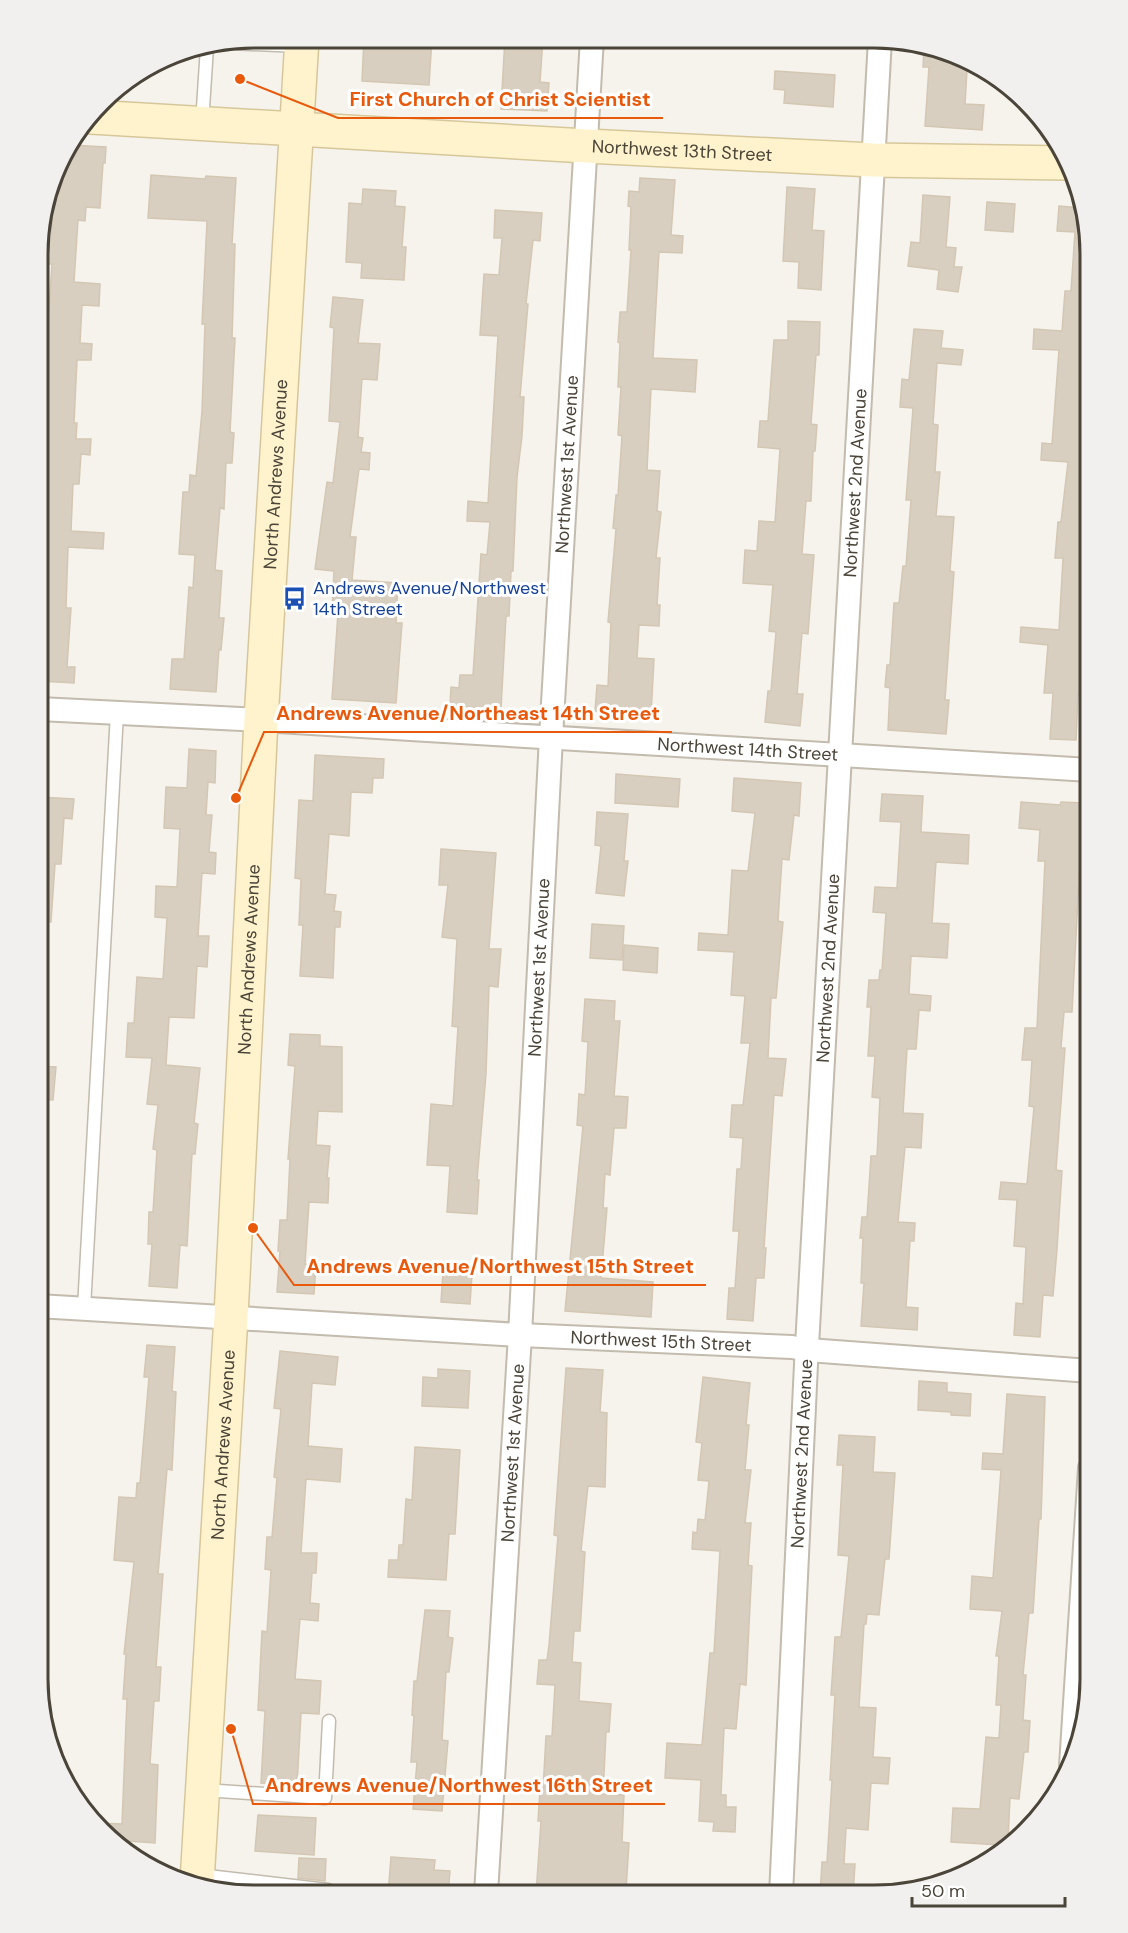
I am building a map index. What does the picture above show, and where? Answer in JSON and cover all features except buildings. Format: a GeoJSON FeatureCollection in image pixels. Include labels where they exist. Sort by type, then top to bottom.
{"type":"FeatureCollection","features":[{"type":"Feature","properties":{"kind":"main road","name":"North Andrews Avenue"},"geometry":{"type":"LineString","coordinates":[[198,1877],[231,1316],[261,720],[302,48]]}},
{"type":"Feature","properties":{"kind":"main road","name":"Northwest 13th Street"},"geometry":{"type":"LineString","coordinates":[[100,117],[873,160],[1058,163]]}},
{"type":"Feature","properties":{"kind":"street","name":"Northwest 1st Avenue"},"geometry":{"type":"LineString","coordinates":[[487,1885],[520,1335],[551,737],[591,48]]}},
{"type":"Feature","properties":{"kind":"street","name":"Northwest 2nd Avenue"},"geometry":{"type":"LineString","coordinates":[[781,1885],[808,1350],[879,48]]}},
{"type":"Feature","properties":{"kind":"street","name":"Northwest 14th Street"},"geometry":{"type":"LineString","coordinates":[[48,709],[261,720],[1080,769]]}},
{"type":"Feature","properties":{"kind":"street","name":"Northwest 15th Street"},"geometry":{"type":"LineString","coordinates":[[48,1306],[520,1335],[792,1347],[1080,1370]]}},
{"type":"Feature","properties":{"kind":"street"},"geometry":{"type":"LineString","coordinates":[[1073,1731],[1080,1625]]}},
{"type":"Feature","properties":{"kind":"lane"},"geometry":{"type":"LineString","coordinates":[[202,124],[207,54]]}},
{"type":"Feature","properties":{"kind":"lane"},"geometry":{"type":"LineString","coordinates":[[84,1308],[117,713]]}},
{"type":"Feature","properties":{"kind":"lane"},"geometry":{"type":"LineString","coordinates":[[202,1790],[325,1798],[329,1721]]}},
{"type":"Feature","properties":{"kind":"lane"},"geometry":{"type":"LineString","coordinates":[[204,1879],[274,1885]]}},
{"type":"Feature","properties":{"kind":"place","name":"First Church of Christ Scientist"},"geometry":{"type":"Point","coordinates":[240,79]}},
{"type":"Feature","properties":{"kind":"place","name":"Andrews Avenue/Northwest 14th Street"},"geometry":{"type":"Point","coordinates":[295,598]}},
{"type":"Feature","properties":{"kind":"place","name":"Andrews Avenue/Northeast 14th Street"},"geometry":{"type":"Point","coordinates":[236,798]}},
{"type":"Feature","properties":{"kind":"place","name":"Andrews Avenue/Northwest 15th Street"},"geometry":{"type":"Point","coordinates":[253,1228]}},
{"type":"Feature","properties":{"kind":"place","name":"Andrews Avenue/Northwest 16th Street"},"geometry":{"type":"Point","coordinates":[231,1729]}}]}
